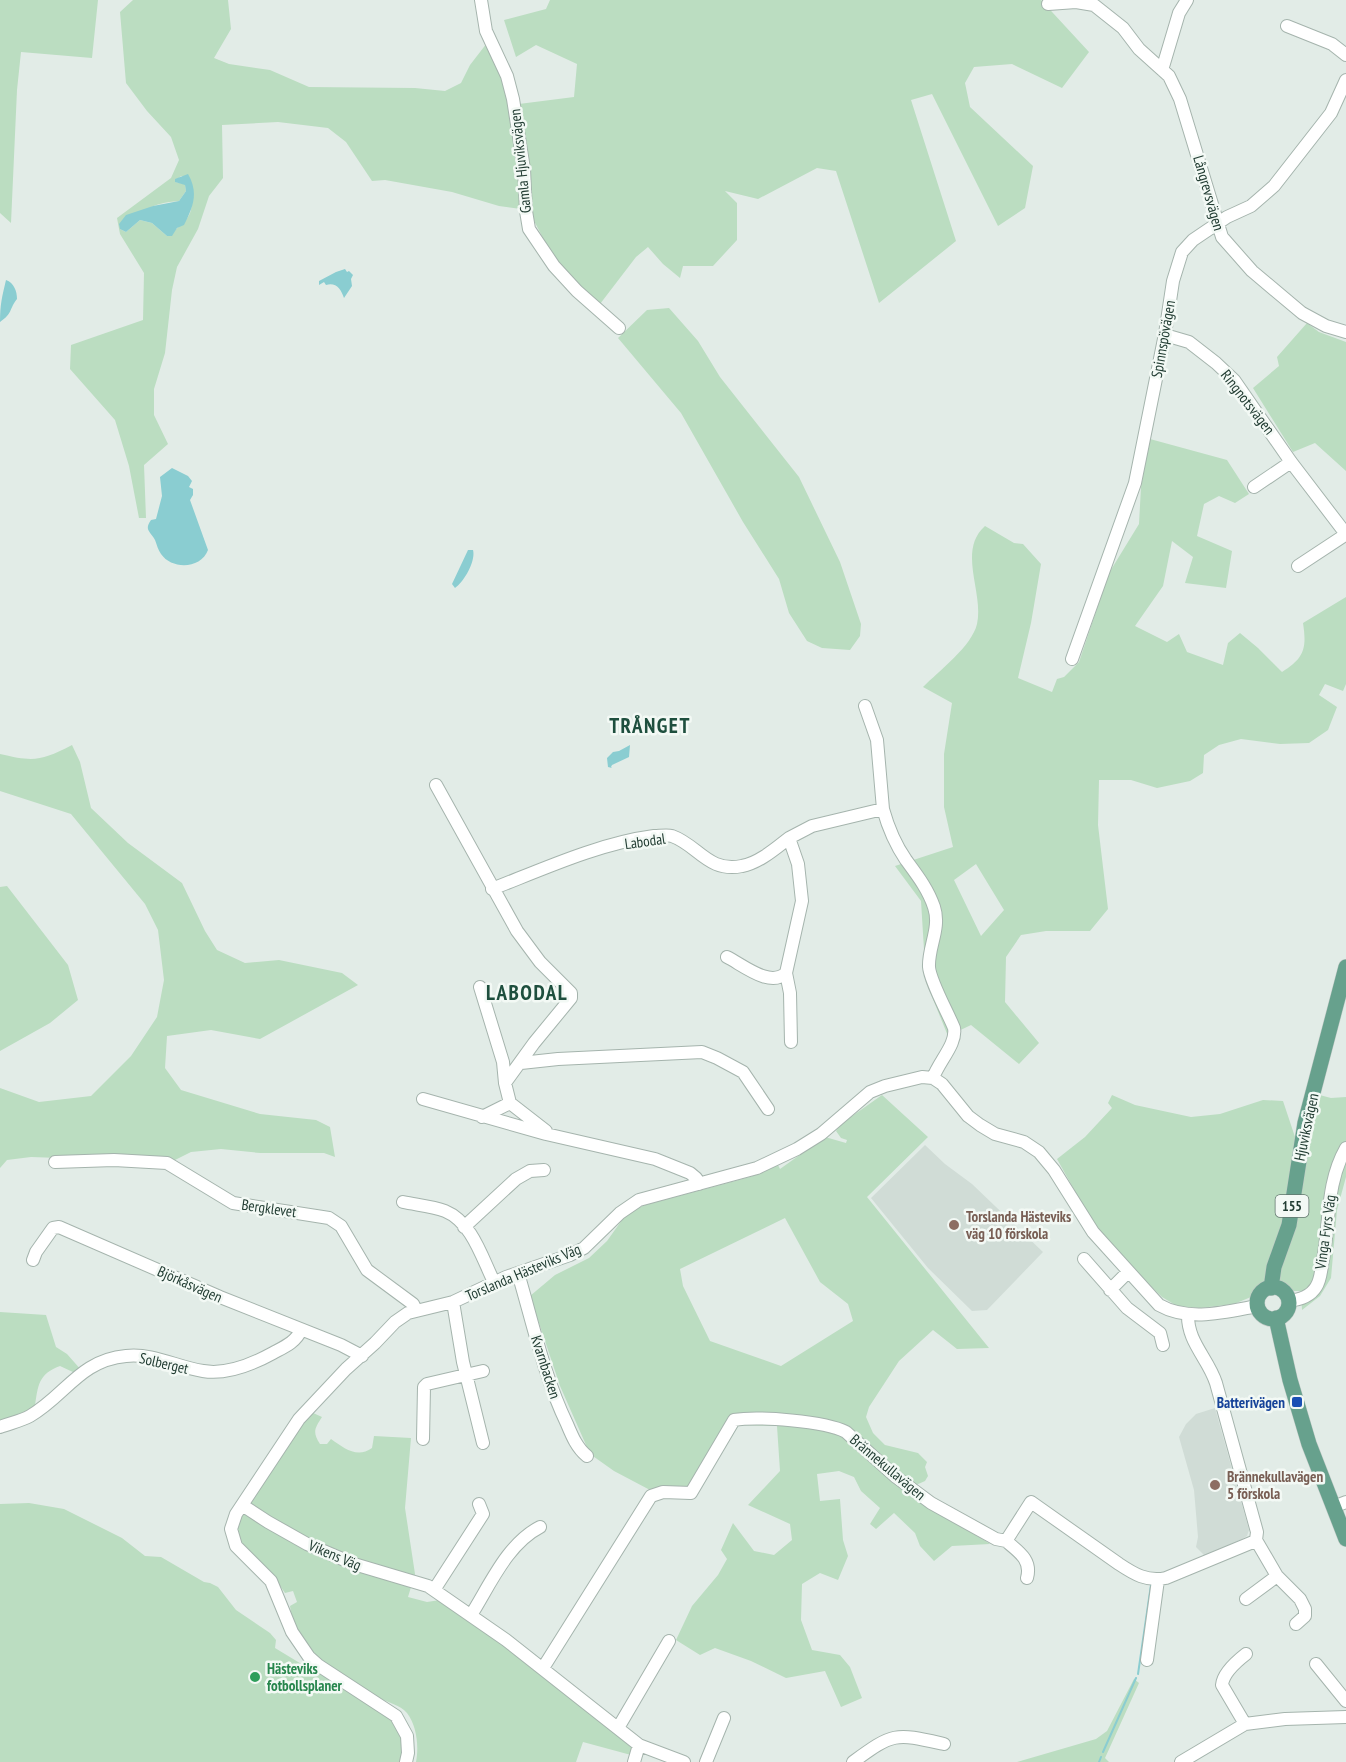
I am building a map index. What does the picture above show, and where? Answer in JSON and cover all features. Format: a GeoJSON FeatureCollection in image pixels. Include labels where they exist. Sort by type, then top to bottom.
{"type":"FeatureCollection","features":[{"type":"Feature","properties":{"kind":"main road","name":"Hjuviksvägen"},"geometry":{"type":"LineString","coordinates":[[1257,1306],[1260,1294],[1271,1288],[1274,1267],[1288,1224],[1305,1123],[1346,967]]}},
{"type":"Feature","properties":{"kind":"main road"},"geometry":{"type":"LineString","coordinates":[[1257,1306],[1264,1316],[1276,1318],[1286,1312],[1288,1302],[1282,1290],[1271,1288]]}},
{"type":"Feature","properties":{"kind":"main road"},"geometry":{"type":"LineString","coordinates":[[1276,1318],[1302,1422],[1339,1504],[1346,1539]]}},
{"type":"Feature","properties":{"kind":"street","name":"Gamla Hjuviksvägen"},"geometry":{"type":"LineString","coordinates":[[481,0],[486,32],[507,76],[513,99],[524,169],[526,219],[529,229],[554,266],[577,291],[619,328]]}},
{"type":"Feature","properties":{"kind":"street"},"geometry":{"type":"LineString","coordinates":[[1162,70],[1179,14],[1187,0]]}},
{"type":"Feature","properties":{"kind":"street","name":"Långrevsvägen"},"geometry":{"type":"LineString","coordinates":[[1048,4],[1076,2],[1094,5],[1123,28],[1139,49],[1169,76],[1180,99],[1222,237],[1272,289],[1302,313],[1326,326],[1346,332]]}},
{"type":"Feature","properties":{"kind":"street"},"geometry":{"type":"LineString","coordinates":[[1287,26],[1332,44],[1346,55]]}},
{"type":"Feature","properties":{"kind":"street","name":"Spinnspövägen"},"geometry":{"type":"LineString","coordinates":[[1072,658],[1135,483],[1165,335],[1173,281],[1182,252],[1193,240],[1218,223],[1251,206],[1274,186],[1330,113],[1346,80]]}},
{"type":"Feature","properties":{"kind":"street","name":"Ringnotsvägen"},"geometry":{"type":"LineString","coordinates":[[1165,335],[1189,342],[1234,380],[1345,534],[1298,566]]}},
{"type":"Feature","properties":{"kind":"street"},"geometry":{"type":"LineString","coordinates":[[1254,487],[1291,462]]}},
{"type":"Feature","properties":{"kind":"street"},"geometry":{"type":"LineString","coordinates":[[865,706],[878,740],[883,809],[895,841],[929,893],[936,911],[935,935],[929,968],[954,1028],[955,1036],[936,1068],[933,1078],[942,1084],[968,1116],[980,1125],[995,1134],[1024,1142],[1039,1152],[1093,1232],[1159,1305],[1173,1312],[1188,1314],[1257,1306]]}},
{"type":"Feature","properties":{"kind":"street"},"geometry":{"type":"LineString","coordinates":[[436,785],[492,889],[529,947],[540,962],[571,993],[571,998],[505,1083]]}},
{"type":"Feature","properties":{"kind":"street","name":"Labodal"},"geometry":{"type":"LineString","coordinates":[[492,889],[580,855],[654,836],[671,836],[709,862],[732,867],[742,866],[757,860],[789,838],[812,826],[883,809]]}},
{"type":"Feature","properties":{"kind":"street"},"geometry":{"type":"LineString","coordinates":[[789,838],[798,864],[802,901],[786,973],[790,993],[791,1042]]}},
{"type":"Feature","properties":{"kind":"street"},"geometry":{"type":"LineString","coordinates":[[727,957],[771,979],[786,973]]}},
{"type":"Feature","properties":{"kind":"street"},"geometry":{"type":"LineString","coordinates":[[480,987],[503,1062],[510,1103],[546,1131],[546,1134]]}},
{"type":"Feature","properties":{"kind":"street"},"geometry":{"type":"LineString","coordinates":[[521,1063],[702,1052],[743,1072],[768,1109]]}},
{"type":"Feature","properties":{"kind":"street","name":"Torslanda Hästeviks Väg"},"geometry":{"type":"LineString","coordinates":[[406,1762],[407,1736],[396,1716],[309,1657],[292,1632],[271,1581],[236,1546],[232,1537],[232,1521],[299,1419],[327,1388],[408,1312],[453,1302],[494,1282],[559,1260],[584,1248],[620,1213],[639,1200],[757,1168],[797,1149],[821,1134],[861,1098],[877,1089],[922,1077],[933,1078]]}},
{"type":"Feature","properties":{"kind":"street"},"geometry":{"type":"LineString","coordinates":[[423,1099],[482,1117],[675,1166],[690,1173],[699,1184]]}},
{"type":"Feature","properties":{"kind":"street"},"geometry":{"type":"LineString","coordinates":[[482,1117],[510,1103]]}},
{"type":"Feature","properties":{"kind":"street","name":"Vinga Fyrs Väg"},"geometry":{"type":"LineString","coordinates":[[1288,1302],[1308,1296],[1317,1287],[1324,1255],[1332,1183],[1342,1167],[1346,1148]]}},
{"type":"Feature","properties":{"kind":"street","name":"Bergklevet"},"geometry":{"type":"LineString","coordinates":[[55,1162],[114,1160],[167,1163],[233,1203],[329,1218],[341,1226],[367,1270],[413,1304],[416,1311]]}},
{"type":"Feature","properties":{"kind":"street"},"geometry":{"type":"LineString","coordinates":[[464,1227],[516,1179],[530,1171],[544,1170]]}},
{"type":"Feature","properties":{"kind":"street"},"geometry":{"type":"LineString","coordinates":[[403,1202],[446,1211],[471,1234],[494,1282]]}},
{"type":"Feature","properties":{"kind":"street","name":"Björkåsvägen"},"geometry":{"type":"LineString","coordinates":[[33,1260],[53,1228],[59,1227],[341,1345],[362,1356]]}},
{"type":"Feature","properties":{"kind":"street"},"geometry":{"type":"LineString","coordinates":[[1084,1259],[1133,1314],[1161,1333],[1163,1345]]}},
{"type":"Feature","properties":{"kind":"street"},"geometry":{"type":"LineString","coordinates":[[1110,1290],[1128,1272]]}},
{"type":"Feature","properties":{"kind":"street","name":"Kvarnbacken"},"geometry":{"type":"LineString","coordinates":[[518,1273],[540,1355],[558,1405],[573,1438],[586,1456]]}},
{"type":"Feature","properties":{"kind":"street"},"geometry":{"type":"LineString","coordinates":[[453,1302],[466,1376],[483,1443]]}},
{"type":"Feature","properties":{"kind":"street"},"geometry":{"type":"LineString","coordinates":[[1188,1314],[1189,1333],[1211,1367],[1216,1383],[1257,1532],[1256,1540],[1277,1576],[1300,1599],[1305,1609],[1305,1616],[1296,1624]]}},
{"type":"Feature","properties":{"kind":"street","name":"Solberget"},"geometry":{"type":"LineString","coordinates":[[0,1427],[29,1417],[84,1372],[110,1359],[136,1355],[148,1356],[203,1371],[230,1370],[267,1357],[286,1347],[298,1337],[301,1330]]}},
{"type":"Feature","properties":{"kind":"street"},"geometry":{"type":"LineString","coordinates":[[423,1439],[424,1387],[427,1384],[483,1371]]}},
{"type":"Feature","properties":{"kind":"street","name":"Brännekullavägen"},"geometry":{"type":"LineString","coordinates":[[543,1668],[651,1496],[659,1493],[691,1493],[734,1420],[745,1418],[836,1427],[846,1432],[896,1477],[931,1503],[990,1537],[1006,1541]]}},
{"type":"Feature","properties":{"kind":"street"},"geometry":{"type":"LineString","coordinates":[[1027,1578],[1028,1562],[1006,1541],[1031,1503],[1143,1578],[1158,1580],[1256,1540]]}},
{"type":"Feature","properties":{"kind":"street"},"geometry":{"type":"LineString","coordinates":[[434,1590],[483,1514],[479,1504]]}},
{"type":"Feature","properties":{"kind":"street","name":"Vikens Väg"},"geometry":{"type":"LineString","coordinates":[[242,1505],[308,1544],[354,1564],[422,1583],[471,1615],[543,1668],[639,1745],[684,1762]]}},
{"type":"Feature","properties":{"kind":"street"},"geometry":{"type":"LineString","coordinates":[[471,1615],[508,1555],[522,1538],[540,1527]]}},
{"type":"Feature","properties":{"kind":"street"},"geometry":{"type":"LineString","coordinates":[[1246,1599],[1277,1576]]}},
{"type":"Feature","properties":{"kind":"street"},"geometry":{"type":"LineString","coordinates":[[1147,1660],[1158,1580]]}},
{"type":"Feature","properties":{"kind":"street"},"geometry":{"type":"LineString","coordinates":[[618,1728],[669,1641]]}},
{"type":"Feature","properties":{"kind":"street"},"geometry":{"type":"LineString","coordinates":[[1245,1724],[1222,1685],[1222,1679],[1246,1654]]}},
{"type":"Feature","properties":{"kind":"street"},"geometry":{"type":"LineString","coordinates":[[1316,1664],[1346,1701]]}},
{"type":"Feature","properties":{"kind":"street"},"geometry":{"type":"LineString","coordinates":[[1181,1762],[1245,1724],[1285,1719],[1346,1717]]}},
{"type":"Feature","properties":{"kind":"street"},"geometry":{"type":"LineString","coordinates":[[706,1762],[724,1718]]}},
{"type":"Feature","properties":{"kind":"street"},"geometry":{"type":"LineString","coordinates":[[853,1762],[891,1737],[902,1736],[944,1744]]}},
{"type":"Feature","properties":{"kind":"street"},"geometry":{"type":"LineString","coordinates":[[634,1762],[639,1745]]}},
{"type":"Feature","properties":{"kind":"shaded area","name":"Torslanda Hästeviks väg 10 förskola"},"geometry":{"type":"Polygon","coordinates":[[[925,1145],[945,1164],[972,1184],[1043,1252],[987,1310],[972,1311],[928,1268],[871,1198],[925,1145]]]}},
{"type":"Feature","properties":{"kind":"shaded area","name":"Brännekullavägen 5 förskola"},"geometry":{"type":"Polygon","coordinates":[[[1215,1408],[1249,1530],[1247,1536],[1242,1539],[1205,1556],[1196,1547],[1198,1537],[1194,1490],[1179,1437],[1186,1424],[1196,1414],[1215,1408]]]}},
{"type":"Feature","properties":{"kind":"green space"},"geometry":{"type":"Polygon","coordinates":[[[0,0],[98,0],[92,58],[21,52],[11,223],[0,213],[0,0]]]}},
{"type":"Feature","properties":{"kind":"green space"},"geometry":{"type":"Polygon","coordinates":[[[133,0],[228,0],[231,29],[214,58],[229,64],[270,70],[309,87],[415,88],[445,91],[461,83],[470,65],[487,43],[504,78],[511,105],[574,97],[577,64],[536,45],[516,57],[504,20],[546,9],[550,0],[1041,0],[1089,52],[1062,88],[1012,64],[974,67],[965,83],[970,107],[1033,166],[1025,208],[998,226],[932,94],[911,100],[956,241],[879,303],[836,171],[817,168],[758,199],[725,191],[737,203],[737,240],[713,266],[683,266],[680,278],[648,247],[636,257],[600,304],[566,274],[552,255],[533,219],[521,209],[499,206],[452,192],[385,180],[372,181],[346,142],[328,128],[278,122],[222,125],[223,178],[209,196],[198,229],[177,267],[172,290],[165,353],[154,389],[154,415],[168,444],[144,465],[146,518],[139,518],[129,466],[115,420],[70,369],[71,345],[143,320],[144,273],[120,234],[117,218],[171,178],[179,160],[171,137],[126,83],[120,12],[133,0]],[[181,176],[175,182],[185,184],[186,191],[179,201],[147,209],[120,229],[126,232],[140,220],[152,223],[167,236],[177,229],[191,211],[191,197],[186,177],[181,176]]]}},
{"type":"Feature","properties":{"kind":"green space"},"geometry":{"type":"Polygon","coordinates":[[[669,308],[698,341],[720,377],[799,477],[840,562],[861,624],[860,636],[850,650],[822,648],[807,641],[789,613],[779,579],[743,522],[681,413],[618,338],[647,310],[669,308]]]}},
{"type":"Feature","properties":{"kind":"green space"},"geometry":{"type":"Polygon","coordinates":[[[1307,323],[1319,332],[1346,342],[1346,471],[1315,443],[1293,452],[1253,388],[1279,366],[1277,357],[1307,323]]]}},
{"type":"Feature","properties":{"kind":"green space"},"geometry":{"type":"Polygon","coordinates":[[[1150,439],[1227,460],[1249,494],[1235,503],[1219,496],[1204,504],[1197,536],[1232,551],[1226,588],[1185,583],[1193,557],[1172,541],[1163,586],[1135,626],[1167,642],[1179,634],[1187,652],[1223,665],[1228,643],[1240,633],[1282,672],[1295,662],[1302,652],[1303,623],[1346,597],[1346,684],[1343,691],[1325,684],[1319,695],[1337,707],[1328,730],[1309,743],[1280,744],[1241,739],[1219,745],[1204,755],[1203,773],[1190,781],[1157,788],[1131,780],[1099,780],[1098,825],[1108,909],[1090,931],[1046,931],[1021,935],[1006,957],[1005,1002],[1039,1043],[1019,1064],[971,1025],[948,1036],[926,982],[921,901],[895,866],[953,847],[944,807],[944,754],[952,703],[923,687],[962,649],[974,632],[978,612],[972,560],[973,547],[977,536],[985,526],[1014,543],[1023,544],[1041,564],[1031,623],[1018,678],[1052,692],[1057,679],[1064,677],[1079,662],[1109,573],[1139,524],[1141,487],[1150,439]],[[976,864],[954,880],[981,936],[1004,910],[976,864]]]}},
{"type":"Feature","properties":{"kind":"green space"},"geometry":{"type":"Polygon","coordinates":[[[72,745],[80,762],[91,808],[128,843],[182,883],[205,931],[217,950],[245,963],[279,960],[342,973],[358,985],[260,1039],[211,1030],[167,1036],[165,1068],[181,1090],[260,1114],[316,1120],[330,1127],[335,1157],[324,1153],[260,1153],[221,1149],[191,1152],[171,1162],[31,1157],[7,1160],[0,1168],[0,1088],[39,1102],[91,1096],[131,1056],[157,1017],[164,980],[158,930],[145,904],[71,814],[0,791],[0,754],[30,759],[45,757],[72,745]]]}},
{"type":"Feature","properties":{"kind":"green space"},"geometry":{"type":"Polygon","coordinates":[[[7,886],[68,965],[78,1000],[50,1023],[0,1051],[0,887],[7,886]]]}},
{"type":"Feature","properties":{"kind":"green space"},"geometry":{"type":"Polygon","coordinates":[[[1308,1092],[1331,1098],[1346,1097],[1346,1177],[1337,1210],[1331,1278],[1320,1296],[1302,1310],[1301,1291],[1293,1291],[1284,1283],[1261,1287],[1251,1297],[1234,1304],[1200,1308],[1177,1306],[1162,1297],[1137,1273],[1091,1220],[1057,1159],[1085,1137],[1112,1108],[1108,1103],[1112,1095],[1135,1105],[1191,1117],[1220,1114],[1263,1100],[1283,1101],[1296,1140],[1308,1092]]]}},
{"type":"Feature","properties":{"kind":"green space"},"geometry":{"type":"Polygon","coordinates":[[[882,1095],[928,1137],[867,1197],[989,1348],[957,1349],[933,1330],[899,1361],[869,1407],[866,1417],[873,1433],[885,1445],[918,1453],[927,1462],[925,1467],[928,1476],[925,1481],[907,1489],[990,1544],[952,1546],[934,1561],[920,1546],[915,1533],[894,1513],[876,1529],[870,1524],[880,1508],[861,1491],[854,1477],[839,1471],[817,1474],[820,1501],[840,1499],[843,1540],[848,1556],[838,1580],[820,1573],[802,1584],[801,1620],[812,1650],[840,1655],[850,1667],[862,1698],[841,1707],[825,1671],[786,1678],[751,1661],[715,1648],[700,1655],[676,1640],[692,1606],[718,1575],[727,1559],[721,1550],[733,1523],[754,1551],[774,1555],[792,1540],[790,1524],[748,1505],[780,1471],[777,1426],[739,1425],[690,1500],[650,1490],[614,1471],[590,1454],[560,1386],[530,1296],[555,1275],[589,1258],[607,1241],[627,1213],[645,1205],[750,1177],[778,1165],[780,1169],[825,1137],[846,1143],[847,1140],[841,1138],[836,1131],[841,1124],[882,1095]],[[785,1218],[680,1269],[683,1286],[710,1341],[781,1366],[853,1321],[848,1304],[820,1282],[785,1218]]]}},
{"type":"Feature","properties":{"kind":"green space"},"geometry":{"type":"Polygon","coordinates":[[[0,1312],[46,1315],[56,1347],[67,1354],[82,1371],[75,1373],[60,1366],[53,1369],[40,1381],[35,1406],[24,1414],[0,1424],[0,1312]]]}},
{"type":"Feature","properties":{"kind":"green space"},"geometry":{"type":"Polygon","coordinates":[[[311,1412],[322,1417],[315,1430],[320,1444],[327,1444],[331,1439],[351,1451],[361,1452],[372,1448],[374,1436],[411,1438],[405,1508],[415,1574],[408,1597],[427,1602],[440,1600],[523,1656],[633,1744],[631,1755],[583,1742],[576,1762],[416,1762],[416,1737],[407,1713],[337,1672],[311,1650],[301,1637],[294,1622],[290,1606],[297,1602],[293,1591],[285,1593],[272,1574],[248,1552],[239,1540],[237,1531],[242,1515],[263,1480],[311,1412]]]}},
{"type":"Feature","properties":{"kind":"green space"},"geometry":{"type":"Polygon","coordinates":[[[29,1503],[64,1509],[122,1538],[145,1556],[161,1557],[204,1582],[218,1587],[236,1610],[270,1633],[276,1640],[275,1648],[308,1668],[316,1668],[390,1717],[403,1738],[402,1762],[0,1762],[0,1504],[29,1503]]]}},
{"type":"Feature","properties":{"kind":"green space"},"geometry":{"type":"Polygon","coordinates":[[[1134,1679],[1139,1683],[1105,1758],[1109,1762],[1017,1762],[1096,1739],[1107,1731],[1134,1679]]]}},
{"type":"Feature","properties":{"kind":"water"},"geometry":{"type":"Polygon","coordinates":[[[188,174],[193,187],[194,200],[184,225],[177,228],[172,236],[167,236],[152,223],[140,220],[126,232],[120,229],[119,224],[126,215],[153,206],[179,201],[186,191],[185,185],[175,182],[175,179],[188,174]]]}},
{"type":"Feature","properties":{"kind":"water"},"geometry":{"type":"Polygon","coordinates":[[[345,269],[353,275],[352,286],[344,298],[340,289],[335,285],[326,285],[324,282],[319,285],[319,281],[345,269]]]}},
{"type":"Feature","properties":{"kind":"water"},"geometry":{"type":"Polygon","coordinates":[[[6,280],[14,288],[17,299],[9,313],[0,322],[2,301],[6,280]]]}},
{"type":"Feature","properties":{"kind":"water"},"geometry":{"type":"Polygon","coordinates":[[[172,468],[188,476],[192,481],[189,487],[193,489],[193,495],[190,500],[208,550],[199,561],[193,564],[179,565],[166,559],[148,528],[151,520],[156,519],[162,496],[160,477],[172,468]]]}},
{"type":"Feature","properties":{"kind":"water"},"geometry":{"type":"Polygon","coordinates":[[[468,550],[473,550],[471,565],[455,588],[452,584],[468,550]]]}},
{"type":"Feature","properties":{"kind":"water"},"geometry":{"type":"Polygon","coordinates":[[[630,745],[629,757],[612,765],[612,768],[608,767],[607,758],[613,752],[630,745]]]}},
{"type":"Feature","properties":{"kind":"waterway"},"geometry":{"type":"LineString","coordinates":[[1138,1674],[1151,1585]]}},
{"type":"Feature","properties":{"kind":"waterway"},"geometry":{"type":"LineString","coordinates":[[1103,1752],[1136,1678]]}},
{"type":"Feature","properties":{"kind":"waterway"},"geometry":{"type":"LineString","coordinates":[[1099,1762],[1101,1757]]}},
{"type":"Feature","properties":{"kind":"place","name":"Torslanda Hästeviks väg 10 förskola"},"geometry":{"type":"Point","coordinates":[954,1225]}},
{"type":"Feature","properties":{"kind":"place","name":"Batterivägen"},"geometry":{"type":"Point","coordinates":[1297,1402]}},
{"type":"Feature","properties":{"kind":"place","name":"Brännekullavägen 5 förskola"},"geometry":{"type":"Point","coordinates":[1215,1485]}},
{"type":"Feature","properties":{"kind":"place","name":"Hästeviks fotbollsplaner"},"geometry":{"type":"Point","coordinates":[255,1677]}},
{"type":"Feature","properties":{"kind":"district","name":"TRÅNGET"},"geometry":{"type":"Point","coordinates":[650,725]}},
{"type":"Feature","properties":{"kind":"district","name":"LABODAL"},"geometry":{"type":"Point","coordinates":[527,992]}}]}
